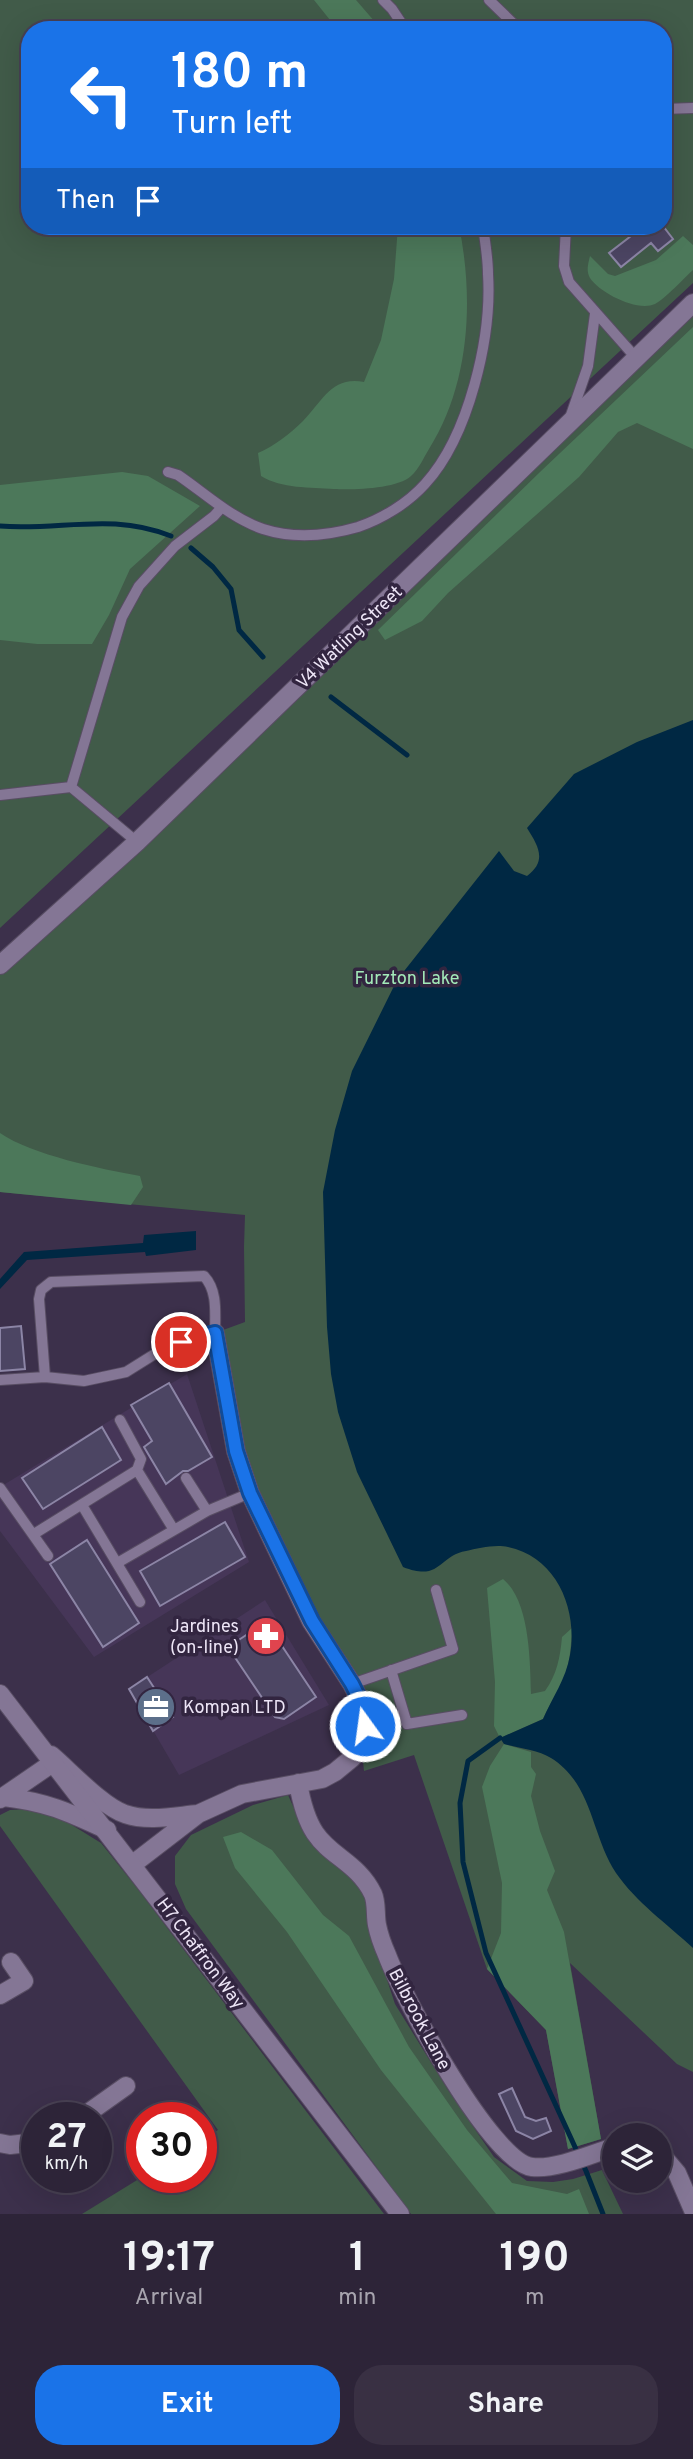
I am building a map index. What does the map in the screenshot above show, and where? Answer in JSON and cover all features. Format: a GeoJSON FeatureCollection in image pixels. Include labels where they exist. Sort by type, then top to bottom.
{"type":"FeatureCollection","features":[{"type":"Feature","properties":{"kind":"street","name":"V4 Watling Street"},"geometry":{"type":"LineString","coordinates":[[0,965],[137,842],[693,303]]}},
{"type":"Feature","properties":{"kind":"street"},"geometry":{"type":"LineString","coordinates":[[133,1864],[198,1814],[242,1794],[322,1779],[335,1772],[352,1758],[365,1726],[363,1706],[312,1621],[250,1493],[236,1451],[215,1333]]}},
{"type":"Feature","properties":{"kind":"street","name":"H7 Chaffron Way"},"geometry":{"type":"LineString","coordinates":[[3,1698],[400,2214]]}},
{"type":"Feature","properties":{"kind":"street"},"geometry":{"type":"LineString","coordinates":[[41,1746],[100,1799],[125,1814],[157,1818],[198,1814]]}},
{"type":"Feature","properties":{"kind":"street"},"geometry":{"type":"LineString","coordinates":[[2,1798],[54,1762]]}},
{"type":"Feature","properties":{"kind":"street","name":"Bilbrook Lane"},"geometry":{"type":"LineString","coordinates":[[298,1783],[302,1807],[316,1834],[365,1878],[375,1898],[377,1924],[387,1957],[415,2017],[447,2069],[505,2150],[521,2163],[532,2167],[568,2161],[602,2151]]}},
{"type":"Feature","properties":{"kind":"street"},"geometry":{"type":"LineString","coordinates":[[2,1798],[36,1801],[58,1807],[107,1830]]}},
{"type":"Feature","properties":{"kind":"street"},"geometry":{"type":"LineString","coordinates":[[0,1995],[24,1981],[11,1962]]}},
{"type":"Feature","properties":{"kind":"street"},"geometry":{"type":"LineString","coordinates":[[104,2102],[126,2087]]}},
{"type":"Feature","properties":{"kind":"street"},"geometry":{"type":"LineString","coordinates":[[0,2143],[21,2144]]}},
{"type":"Feature","properties":{"kind":"street"},"geometry":{"type":"LineString","coordinates":[[672,2168],[693,2210]]}},
{"type":"Feature","properties":{"kind":"lane"},"geometry":{"type":"LineString","coordinates":[[383,0],[400,21]]}},
{"type":"Feature","properties":{"kind":"lane"},"geometry":{"type":"LineString","coordinates":[[489,0],[511,21]]}},
{"type":"Feature","properties":{"kind":"lane"},"geometry":{"type":"LineString","coordinates":[[672,109],[693,108]]}},
{"type":"Feature","properties":{"kind":"lane"},"geometry":{"type":"LineString","coordinates":[[168,471],[178,475],[238,518],[265,530],[299,536],[333,534],[367,523],[404,503],[426,484],[457,433],[471,398],[483,350],[489,276],[484,235]]}},
{"type":"Feature","properties":{"kind":"lane"},"geometry":{"type":"LineString","coordinates":[[566,235],[564,266],[569,282],[594,314],[636,359]]}},
{"type":"Feature","properties":{"kind":"lane"},"geometry":{"type":"LineString","coordinates":[[568,426],[588,366],[594,314]]}},
{"type":"Feature","properties":{"kind":"lane"},"geometry":{"type":"LineString","coordinates":[[71,787],[122,617],[139,586],[166,556],[222,507]]}},
{"type":"Feature","properties":{"kind":"lane"},"geometry":{"type":"LineString","coordinates":[[0,795],[71,787],[137,842]]}},
{"type":"Feature","properties":{"kind":"lane"},"geometry":{"type":"LineString","coordinates":[[0,1380],[44,1377],[84,1381],[126,1372],[174,1345],[215,1333],[211,1284],[204,1276],[51,1282],[41,1290],[40,1299],[44,1377]]}},
{"type":"Feature","properties":{"kind":"lane"},"geometry":{"type":"LineString","coordinates":[[34,1534],[137,1470],[141,1459],[120,1420]]}},
{"type":"Feature","properties":{"kind":"lane"},"geometry":{"type":"LineString","coordinates":[[137,1470],[174,1530]]}},
{"type":"Feature","properties":{"kind":"lane"},"geometry":{"type":"LineString","coordinates":[[186,1478],[207,1511]]}},
{"type":"Feature","properties":{"kind":"lane"},"geometry":{"type":"LineString","coordinates":[[0,1488],[48,1556]]}},
{"type":"Feature","properties":{"kind":"lane"},"geometry":{"type":"LineString","coordinates":[[119,1563],[207,1511],[250,1493]]}},
{"type":"Feature","properties":{"kind":"lane"},"geometry":{"type":"LineString","coordinates":[[82,1505],[140,1602]]}},
{"type":"Feature","properties":{"kind":"lane"},"geometry":{"type":"LineString","coordinates":[[352,1684],[453,1649],[436,1590]]}},
{"type":"Feature","properties":{"kind":"lane"},"geometry":{"type":"LineString","coordinates":[[391,1670],[407,1724],[462,1715]]}},
{"type":"Feature","properties":{"kind":"shaded area"},"geometry":{"type":"Polygon","coordinates":[[[187,1374],[249,1562],[94,1657],[0,1531],[0,1487],[187,1374]]]}},
{"type":"Feature","properties":{"kind":"shaded area"},"geometry":{"type":"Polygon","coordinates":[[[265,1600],[329,1705],[179,1775],[129,1689],[265,1600]]]}},
{"type":"Feature","properties":{"kind":"green space"},"geometry":{"type":"Polygon","coordinates":[[[0,0],[693,0],[693,283],[0,928],[0,0]]]}},
{"type":"Feature","properties":{"kind":"green space"},"geometry":{"type":"Polygon","coordinates":[[[314,0],[356,0],[374,21],[331,21],[314,0]]]}},
{"type":"Feature","properties":{"kind":"green space"},"geometry":{"type":"Polygon","coordinates":[[[397,235],[461,235],[467,312],[460,369],[443,424],[419,466],[411,476],[396,484],[374,488],[287,485],[261,476],[258,453],[293,430],[335,386],[353,381],[364,382],[381,340],[394,279],[397,235]]]}},
{"type":"Feature","properties":{"kind":"green space"},"geometry":{"type":"Polygon","coordinates":[[[683,236],[693,245],[693,270],[655,304],[647,306],[620,300],[602,290],[590,278],[590,256],[608,274],[615,276],[656,260],[683,236]]]}},
{"type":"Feature","properties":{"kind":"green space","name":"Furzton Lake"},"geometry":{"type":"Polygon","coordinates":[[[693,303],[693,2072],[677,2064],[570,1963],[601,2139],[568,2149],[546,2030],[487,1969],[414,1755],[364,1771],[361,1742],[365,1726],[250,1493],[215,1333],[245,1322],[245,1215],[0,1192],[0,965],[693,303]]]}},
{"type":"Feature","properties":{"kind":"green space"},"geometry":{"type":"Polygon","coordinates":[[[693,327],[693,449],[637,423],[618,432],[579,477],[448,593],[422,621],[385,640],[378,630],[693,327]]]}},
{"type":"Feature","properties":{"kind":"green space"},"geometry":{"type":"Polygon","coordinates":[[[122,472],[148,476],[200,506],[130,569],[92,644],[37,644],[0,640],[0,485],[122,472]]]}},
{"type":"Feature","properties":{"kind":"green space"},"geometry":{"type":"Polygon","coordinates":[[[0,1133],[48,1154],[140,1176],[143,1187],[131,1205],[0,1192],[0,1133]]]}},
{"type":"Feature","properties":{"kind":"green space"},"geometry":{"type":"Polygon","coordinates":[[[503,1579],[519,1602],[527,1632],[531,1694],[545,1691],[549,1685],[557,1666],[562,1637],[572,1628],[566,1673],[543,1719],[500,1738],[494,1726],[495,1682],[487,1588],[503,1579]]]}},
{"type":"Feature","properties":{"kind":"green space"},"geometry":{"type":"Polygon","coordinates":[[[504,1744],[531,1752],[531,1767],[536,1774],[531,1796],[555,1871],[547,1890],[564,1932],[601,2139],[568,2149],[546,2030],[487,1969],[501,1933],[502,1883],[482,1787],[490,1766],[504,1744]]]}},
{"type":"Feature","properties":{"kind":"green space"},"geometry":{"type":"Polygon","coordinates":[[[288,1795],[308,1839],[324,1856],[355,1877],[366,1899],[374,1940],[395,2004],[448,2090],[494,2157],[527,2181],[553,2182],[602,2170],[602,2193],[613,2193],[623,2214],[411,2214],[186,1909],[175,1884],[175,1856],[191,1835],[253,1805],[288,1795]]]}},
{"type":"Feature","properties":{"kind":"green space"},"geometry":{"type":"Polygon","coordinates":[[[28,1809],[59,1817],[101,1843],[384,2214],[82,2214],[126,2187],[126,2193],[217,2193],[217,2102],[198,2102],[0,1826],[0,1815],[10,1810],[28,1809]]]}},
{"type":"Feature","properties":{"kind":"green space"},"geometry":{"type":"Polygon","coordinates":[[[241,1832],[272,1850],[323,1915],[349,1936],[409,2047],[467,2130],[512,2183],[567,2194],[579,2189],[589,2214],[496,2214],[381,2070],[287,1932],[235,1868],[223,1837],[241,1832]]]}},
{"type":"Feature","properties":{"kind":"water","name":"Furzton Lake"},"geometry":{"type":"Polygon","coordinates":[[[693,720],[693,1948],[642,1903],[616,1873],[583,1796],[565,1769],[546,1755],[504,1744],[500,1738],[543,1719],[568,1664],[572,1638],[571,1621],[567,1604],[551,1574],[525,1553],[498,1546],[457,1554],[425,1572],[403,1567],[357,1472],[338,1412],[327,1327],[323,1192],[335,1130],[352,1071],[397,980],[499,851],[514,871],[527,876],[533,870],[539,854],[527,828],[574,774],[637,742],[693,720]]]}},
{"type":"Feature","properties":{"kind":"water"},"geometry":{"type":"Polygon","coordinates":[[[196,1231],[196,1250],[146,1256],[145,1252],[27,1260],[0,1289],[0,1279],[24,1252],[143,1243],[144,1235],[196,1231]]]}},
{"type":"Feature","properties":{"kind":"building"},"geometry":{"type":"Polygon","coordinates":[[[632,235],[670,235],[673,239],[658,251],[651,243],[621,267],[609,253],[632,235]]]}},
{"type":"Feature","properties":{"kind":"building"},"geometry":{"type":"Polygon","coordinates":[[[21,1326],[25,1369],[0,1371],[0,1328],[21,1326]]]}},
{"type":"Feature","properties":{"kind":"building"},"geometry":{"type":"Polygon","coordinates":[[[169,1383],[212,1457],[188,1471],[183,1471],[166,1484],[144,1447],[152,1441],[131,1405],[169,1383]]]}},
{"type":"Feature","properties":{"kind":"building"},"geometry":{"type":"Polygon","coordinates":[[[102,1427],[121,1460],[43,1509],[22,1478],[102,1427]]]}},
{"type":"Feature","properties":{"kind":"building"},"geometry":{"type":"Polygon","coordinates":[[[225,1522],[245,1557],[160,1606],[140,1571],[225,1522]]]}},
{"type":"Feature","properties":{"kind":"building"},"geometry":{"type":"Polygon","coordinates":[[[87,1540],[139,1623],[103,1647],[50,1564],[87,1540]]]}},
{"type":"Feature","properties":{"kind":"building"},"geometry":{"type":"Polygon","coordinates":[[[266,1622],[316,1697],[284,1719],[275,1717],[228,1647],[266,1622]]]}},
{"type":"Feature","properties":{"kind":"building"},"geometry":{"type":"Polygon","coordinates":[[[147,1677],[173,1717],[153,1731],[129,1689],[147,1677]]]}},
{"type":"Feature","properties":{"kind":"building"},"geometry":{"type":"Polygon","coordinates":[[[512,2088],[525,2117],[536,2121],[546,2118],[551,2131],[533,2139],[516,2131],[499,2094],[512,2088]]]}},
{"type":"Feature","properties":{"kind":"waterway"},"geometry":{"type":"LineString","coordinates":[[0,526],[127,525],[171,536]]}},
{"type":"Feature","properties":{"kind":"waterway"},"geometry":{"type":"LineString","coordinates":[[191,548],[213,567],[231,589],[239,630],[263,657]]}},
{"type":"Feature","properties":{"kind":"waterway"},"geometry":{"type":"LineString","coordinates":[[331,697],[407,755]]}},
{"type":"Feature","properties":{"kind":"waterway"},"geometry":{"type":"LineString","coordinates":[[500,1738],[468,1761],[460,1803],[463,1862],[486,1953],[603,2214]]}},
{"type":"Feature","properties":{"kind":"place","name":"Jardines (on-line)"},"geometry":{"type":"Point","coordinates":[266,1636]}},
{"type":"Feature","properties":{"kind":"place","name":"Kompan LTD"},"geometry":{"type":"Point","coordinates":[156,1707]}},
{"type":"Feature","properties":{"kind":"route"},"geometry":{"type":"LineString","coordinates":[[181,1342],[215,1333],[236,1451],[250,1493],[312,1621],[363,1706],[365,1726]]}}]}
